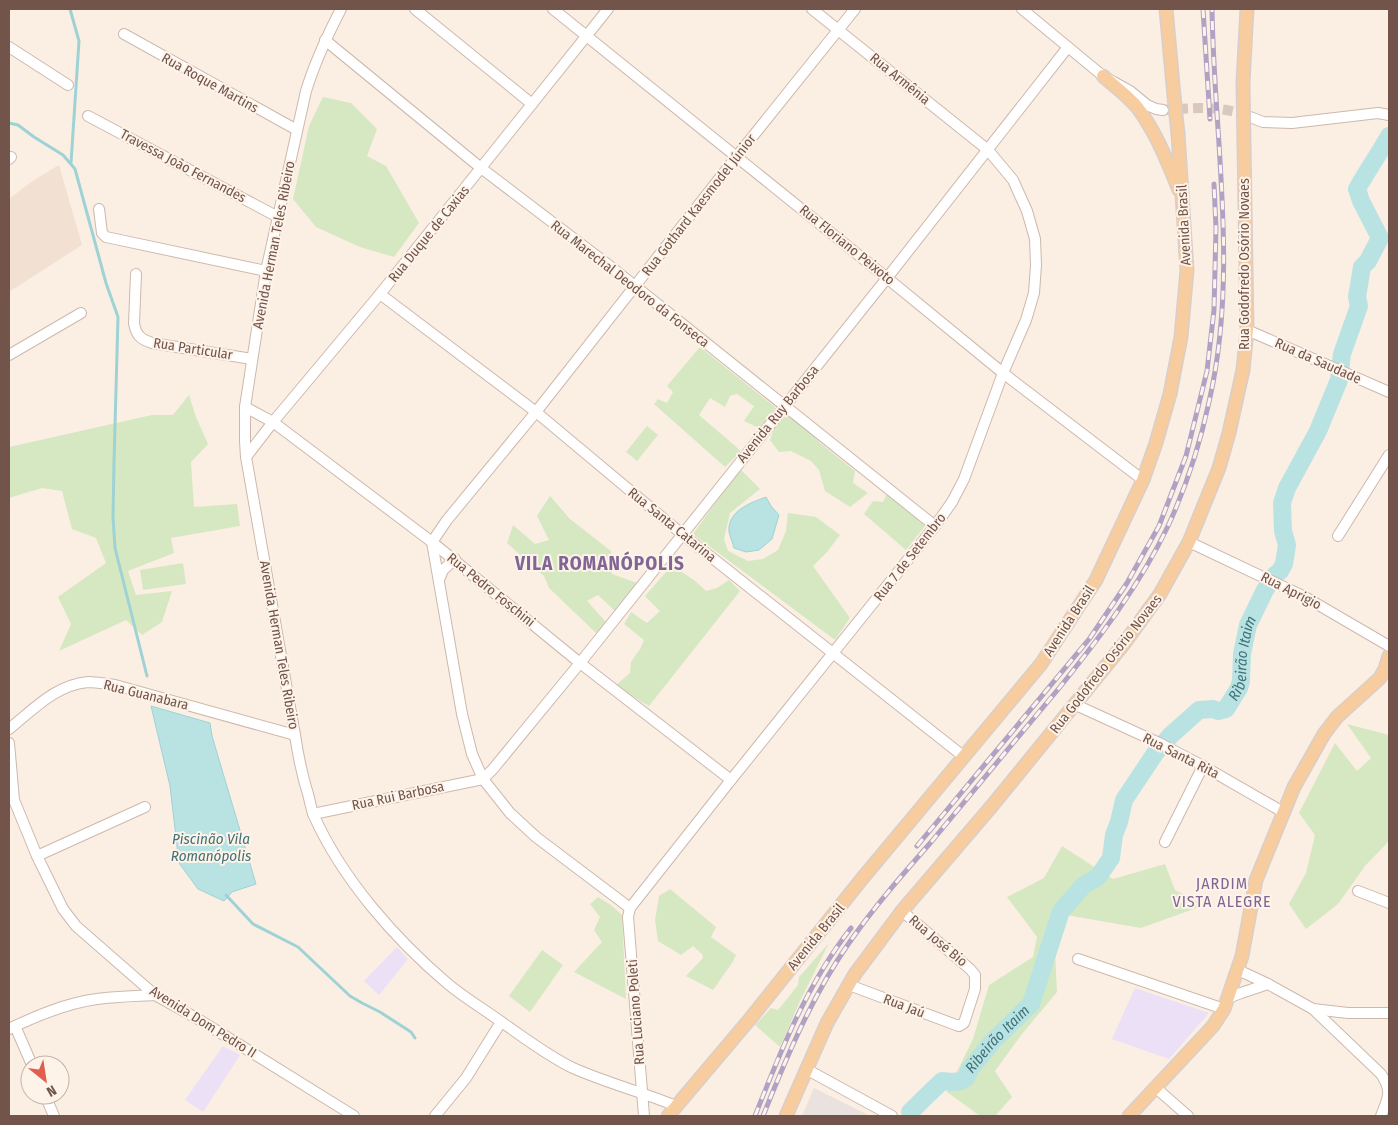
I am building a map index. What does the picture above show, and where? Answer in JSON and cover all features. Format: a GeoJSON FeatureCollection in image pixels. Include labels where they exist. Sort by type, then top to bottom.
{"type":"FeatureCollection","features":[{"type":"Feature","properties":{"kind":"main road","name":"Avenida Brasil"},"geometry":{"type":"LineString","coordinates":[[672,1111],[750,1019],[963,756],[1041,664],[1096,580],[1143,480],[1170,394],[1180,337],[1187,270],[1178,134],[1166,9]]}},
{"type":"Feature","properties":{"kind":"main road","name":"Rua Godofredo Osório Novaes"},"geometry":{"type":"LineString","coordinates":[[786,1116],[827,1023],[856,974],[902,911],[1076,705],[1123,645],[1160,594],[1189,542],[1219,468],[1244,370],[1246,330],[1243,82],[1247,9]]}},
{"type":"Feature","properties":{"kind":"main road"},"geometry":{"type":"LineString","coordinates":[[1103,76],[1136,106],[1162,150],[1183,201]]}},
{"type":"Feature","properties":{"kind":"main road"},"geometry":{"type":"LineString","coordinates":[[1129,1116],[1213,1026],[1226,1004],[1242,956],[1256,880],[1294,787],[1324,734],[1336,717],[1380,678],[1389,656]]}},
{"type":"Feature","properties":{"kind":"street","name":"Avenida Herman Teles Ribeiro"},"geometry":{"type":"LineString","coordinates":[[341,9],[314,67],[297,130],[266,271],[246,407],[246,457],[302,776],[313,814],[342,867],[384,922],[448,984],[550,1056],[573,1068],[643,1093],[672,1111]]}},
{"type":"Feature","properties":{"kind":"street"},"geometry":{"type":"LineString","coordinates":[[415,9],[532,104]]}},
{"type":"Feature","properties":{"kind":"street","name":"Rua Floriano Peixoto"},"geometry":{"type":"LineString","coordinates":[[553,9],[1003,373],[1143,480]]}},
{"type":"Feature","properties":{"kind":"street","name":"Rua Duque de Caxias"},"geometry":{"type":"LineString","coordinates":[[246,457],[380,294],[608,9]]}},
{"type":"Feature","properties":{"kind":"street","name":"Rua Armênia"},"geometry":{"type":"LineString","coordinates":[[812,9],[988,150]]}},
{"type":"Feature","properties":{"kind":"street","name":"Rua Gothard Kaesmodel Júnior"},"geometry":{"type":"LineString","coordinates":[[432,542],[447,520],[536,412],[855,9]]}},
{"type":"Feature","properties":{"kind":"street"},"geometry":{"type":"LineString","coordinates":[[1022,9],[1103,76],[1130,91],[1147,105],[1163,110]]}},
{"type":"Feature","properties":{"kind":"street","name":"Rua Roque Martins"},"geometry":{"type":"LineString","coordinates":[[124,34],[297,130]]}},
{"type":"Feature","properties":{"kind":"street","name":"Rua Marechal Deodoro da Fonseca"},"geometry":{"type":"LineString","coordinates":[[325,40],[481,168],[635,287],[935,526]]}},
{"type":"Feature","properties":{"kind":"street"},"geometry":{"type":"LineString","coordinates":[[9,47],[68,85]]}},
{"type":"Feature","properties":{"kind":"street","name":"Avenida Ruy Barbosa"},"geometry":{"type":"LineString","coordinates":[[484,779],[580,663],[887,278],[1068,47]]}},
{"type":"Feature","properties":{"kind":"street"},"geometry":{"type":"LineString","coordinates":[[1250,117],[1275,124],[1378,113],[1389,114]]}},
{"type":"Feature","properties":{"kind":"street","name":"Travessa João Fernandes"},"geometry":{"type":"LineString","coordinates":[[88,116],[278,217]]}},
{"type":"Feature","properties":{"kind":"street","name":"Rua 7 de Setembro"},"geometry":{"type":"LineString","coordinates":[[630,908],[935,526],[952,502],[964,479],[1003,373],[1026,320],[1034,293],[1035,239],[1027,211],[1013,180],[988,150]]}},
{"type":"Feature","properties":{"kind":"street"},"geometry":{"type":"LineString","coordinates":[[99,209],[102,232],[106,236],[266,271]]}},
{"type":"Feature","properties":{"kind":"street","name":"Rua Particular"},"geometry":{"type":"LineString","coordinates":[[136,274],[134,323],[136,331],[142,340],[252,359]]}},
{"type":"Feature","properties":{"kind":"street","name":"Rua Santa Catarina"},"geometry":{"type":"LineString","coordinates":[[380,294],[536,412],[682,534],[963,756]]}},
{"type":"Feature","properties":{"kind":"street"},"geometry":{"type":"LineString","coordinates":[[9,356],[81,313]]}},
{"type":"Feature","properties":{"kind":"street","name":"Rua da Saudade"},"geometry":{"type":"LineString","coordinates":[[1246,330],[1389,392]]}},
{"type":"Feature","properties":{"kind":"street","name":"Rua Pedro Foschini"},"geometry":{"type":"LineString","coordinates":[[246,407],[273,422],[432,542],[580,663],[731,780]]}},
{"type":"Feature","properties":{"kind":"street"},"geometry":{"type":"LineString","coordinates":[[1338,536],[1389,455]]}},
{"type":"Feature","properties":{"kind":"street"},"geometry":{"type":"LineString","coordinates":[[432,542],[462,714],[472,754],[484,779],[510,813],[536,837],[630,908]]}},
{"type":"Feature","properties":{"kind":"street","name":"Rua Aprigio"},"geometry":{"type":"LineString","coordinates":[[1189,542],[1305,597],[1389,646]]}},
{"type":"Feature","properties":{"kind":"street"},"geometry":{"type":"LineString","coordinates":[[439,580],[442,570],[454,560]]}},
{"type":"Feature","properties":{"kind":"street","name":"Rua Guanabara"},"geometry":{"type":"LineString","coordinates":[[9,729],[50,695],[72,685],[87,682],[115,685],[295,735]]}},
{"type":"Feature","properties":{"kind":"street","name":"Rua Santa Rita"},"geometry":{"type":"LineString","coordinates":[[1076,705],[1174,750],[1283,812]]}},
{"type":"Feature","properties":{"kind":"street","name":"Avenida Dom Pedro II"},"geometry":{"type":"LineString","coordinates":[[9,743],[11,804],[62,909],[76,926],[155,995],[198,1019],[354,1116]]}},
{"type":"Feature","properties":{"kind":"street"},"geometry":{"type":"LineString","coordinates":[[1165,842],[1203,766]]}},
{"type":"Feature","properties":{"kind":"street","name":"Rua Rui Barbosa"},"geometry":{"type":"LineString","coordinates":[[313,814],[484,779]]}},
{"type":"Feature","properties":{"kind":"street"},"geometry":{"type":"LineString","coordinates":[[37,856],[145,808]]}},
{"type":"Feature","properties":{"kind":"street"},"geometry":{"type":"LineString","coordinates":[[1358,891],[1389,903]]}},
{"type":"Feature","properties":{"kind":"street","name":"Rua Luciano Poleti"},"geometry":{"type":"LineString","coordinates":[[630,908],[628,918],[644,1116]]}},
{"type":"Feature","properties":{"kind":"street","name":"Rua José Bio"},"geometry":{"type":"LineString","coordinates":[[902,911],[975,975],[975,989],[966,1020],[959,1026]]}},
{"type":"Feature","properties":{"kind":"street"},"geometry":{"type":"LineString","coordinates":[[1078,959],[1226,1004],[1241,993],[1268,984]]}},
{"type":"Feature","properties":{"kind":"street"},"geometry":{"type":"LineString","coordinates":[[1238,970],[1313,1009],[1364,1056],[1384,1079],[1389,1091],[1381,1116]]}},
{"type":"Feature","properties":{"kind":"street","name":"Rua Jaú"},"geometry":{"type":"LineString","coordinates":[[849,985],[959,1026]]}},
{"type":"Feature","properties":{"kind":"street"},"geometry":{"type":"LineString","coordinates":[[27,1055],[12,1028],[39,1015],[96,999],[155,995]]}},
{"type":"Feature","properties":{"kind":"street"},"geometry":{"type":"LineString","coordinates":[[1313,1009],[1348,1013],[1389,1013]]}},
{"type":"Feature","properties":{"kind":"street"},"geometry":{"type":"LineString","coordinates":[[435,1116],[466,1078],[501,1022]]}},
{"type":"Feature","properties":{"kind":"street"},"geometry":{"type":"LineString","coordinates":[[806,1069],[892,1116]]}},
{"type":"Feature","properties":{"kind":"street"},"geometry":{"type":"LineString","coordinates":[[1156,1088],[1188,1116]]}},
{"type":"Feature","properties":{"kind":"shaded area"},"geometry":{"type":"Polygon","coordinates":[[[59,165],[82,245],[9,292],[9,199],[31,182],[59,165]]]}},
{"type":"Feature","properties":{"kind":"shaded area"},"geometry":{"type":"Polygon","coordinates":[[[397,947],[408,959],[379,995],[364,981],[397,947]]]}},
{"type":"Feature","properties":{"kind":"shaded area"},"geometry":{"type":"Polygon","coordinates":[[[1135,988],[1209,1013],[1169,1059],[1112,1039],[1135,988]]]}},
{"type":"Feature","properties":{"kind":"shaded area"},"geometry":{"type":"Polygon","coordinates":[[[223,1046],[240,1055],[203,1112],[185,1100],[223,1046]]]}},
{"type":"Feature","properties":{"kind":"shaded area"},"geometry":{"type":"Polygon","coordinates":[[[814,1088],[870,1116],[802,1116],[814,1088]]]}},
{"type":"Feature","properties":{"kind":"green space"},"geometry":{"type":"Polygon","coordinates":[[[323,97],[351,103],[377,129],[367,156],[386,166],[419,223],[394,257],[360,247],[316,227],[293,199],[309,126],[323,97]]]}},
{"type":"Feature","properties":{"kind":"green space"},"geometry":{"type":"Polygon","coordinates":[[[700,347],[775,407],[761,429],[744,421],[754,406],[737,394],[730,396],[725,407],[710,398],[699,415],[741,451],[725,467],[654,404],[658,399],[667,403],[673,392],[667,386],[700,347]]]}},
{"type":"Feature","properties":{"kind":"green space"},"geometry":{"type":"Polygon","coordinates":[[[189,395],[208,444],[191,462],[194,507],[237,504],[240,526],[171,538],[174,553],[128,571],[136,595],[172,591],[162,622],[142,635],[126,620],[59,651],[71,624],[58,597],[106,563],[96,538],[72,529],[62,491],[42,488],[9,498],[9,447],[152,415],[173,415],[189,395]]]}},
{"type":"Feature","properties":{"kind":"green space"},"geometry":{"type":"Polygon","coordinates":[[[787,415],[799,422],[820,443],[855,471],[853,483],[868,493],[850,507],[825,491],[819,470],[811,461],[791,451],[779,452],[770,440],[775,425],[787,415]]]}},
{"type":"Feature","properties":{"kind":"green space"},"geometry":{"type":"Polygon","coordinates":[[[647,426],[658,435],[637,461],[626,452],[647,426]]]}},
{"type":"Feature","properties":{"kind":"green space"},"geometry":{"type":"Polygon","coordinates":[[[740,469],[760,489],[730,513],[724,539],[728,551],[748,561],[763,559],[778,550],[786,531],[788,513],[816,517],[840,535],[813,566],[850,618],[835,640],[693,534],[740,469]]]}},
{"type":"Feature","properties":{"kind":"green space"},"geometry":{"type":"Polygon","coordinates":[[[887,494],[925,526],[906,550],[864,514],[873,501],[883,502],[887,494]]]}},
{"type":"Feature","properties":{"kind":"green space"},"geometry":{"type":"Polygon","coordinates":[[[550,496],[570,519],[611,551],[612,574],[637,583],[615,611],[598,595],[587,601],[606,622],[596,633],[549,588],[544,576],[507,543],[513,525],[535,544],[549,540],[537,516],[550,496]]]}},
{"type":"Feature","properties":{"kind":"green space"},"geometry":{"type":"Polygon","coordinates":[[[183,563],[186,584],[143,590],[140,570],[183,563]]]}},
{"type":"Feature","properties":{"kind":"green space"},"geometry":{"type":"Polygon","coordinates":[[[672,565],[706,591],[717,588],[729,580],[740,591],[649,706],[615,686],[630,673],[631,662],[644,640],[624,624],[631,612],[647,623],[660,611],[645,596],[672,565]]]}},
{"type":"Feature","properties":{"kind":"green space"},"geometry":{"type":"Polygon","coordinates":[[[1347,724],[1389,735],[1389,841],[1365,866],[1338,904],[1306,929],[1289,904],[1306,873],[1315,835],[1299,813],[1335,743],[1357,771],[1371,758],[1347,724]]]}},
{"type":"Feature","properties":{"kind":"green space"},"geometry":{"type":"Polygon","coordinates":[[[1062,846],[1113,879],[1165,864],[1175,890],[1205,905],[1141,928],[1066,915],[1055,952],[1057,992],[1022,1034],[995,1071],[1012,1097],[995,1116],[980,1116],[947,1092],[973,1039],[989,985],[1033,957],[1037,937],[1007,897],[1044,878],[1062,846]]]}},
{"type":"Feature","properties":{"kind":"green space"},"geometry":{"type":"Polygon","coordinates":[[[670,889],[716,927],[711,937],[736,955],[713,990],[686,976],[703,958],[702,954],[693,946],[681,955],[658,941],[655,920],[659,896],[670,889]]]}},
{"type":"Feature","properties":{"kind":"green space"},"geometry":{"type":"Polygon","coordinates":[[[598,897],[622,915],[626,999],[574,972],[602,942],[594,930],[600,917],[590,904],[598,897]]]}},
{"type":"Feature","properties":{"kind":"green space"},"geometry":{"type":"Polygon","coordinates":[[[829,943],[800,1001],[780,1047],[755,1025],[771,1008],[778,1010],[798,985],[799,977],[829,943]]]}},
{"type":"Feature","properties":{"kind":"green space"},"geometry":{"type":"Polygon","coordinates":[[[542,950],[563,965],[530,1012],[509,996],[542,950]]]}},
{"type":"Feature","properties":{"kind":"water"},"geometry":{"type":"Polygon","coordinates":[[[766,497],[779,515],[772,539],[759,550],[746,552],[734,548],[729,532],[729,525],[732,519],[741,509],[766,497]]]}},
{"type":"Feature","properties":{"kind":"water","name":"Piscinão Vila Romanópolis"},"geometry":{"type":"Polygon","coordinates":[[[151,706],[210,723],[212,736],[256,884],[232,892],[224,901],[198,889],[179,863],[170,786],[151,706]]]}},
{"type":"Feature","properties":{"kind":"waterway"},"geometry":{"type":"LineString","coordinates":[[70,9],[79,41],[71,163]]}},
{"type":"Feature","properties":{"kind":"waterway"},"geometry":{"type":"LineString","coordinates":[[9,123],[18,125],[63,155],[75,169],[106,283],[118,317],[113,517],[115,548],[147,676]]}},
{"type":"Feature","properties":{"kind":"waterway","name":"Ribeirão Itaim"},"geometry":{"type":"LineString","coordinates":[[910,1112],[942,1081],[961,1081],[966,1078],[970,1069],[992,1042],[1031,1004],[1061,911],[1084,885],[1098,877],[1111,858],[1114,835],[1124,800],[1156,752],[1171,735],[1199,710],[1213,709],[1218,711],[1226,709],[1239,688],[1242,654],[1248,625],[1265,590],[1284,564],[1287,545],[1283,531],[1282,503],[1287,488],[1318,431],[1339,380],[1342,354],[1359,306],[1357,297],[1362,267],[1368,261],[1380,238],[1357,189],[1389,136]]}},
{"type":"Feature","properties":{"kind":"waterway"},"geometry":{"type":"LineString","coordinates":[[226,895],[253,924],[298,947],[350,996],[411,1032],[415,1038]]}},
{"type":"Feature","properties":{"kind":"tunnel"},"geometry":{"type":"LineString","coordinates":[[1163,110],[1217,109],[1248,116]]}},
{"type":"Feature","properties":{"kind":"railway"},"geometry":{"type":"LineString","coordinates":[[1203,9],[1210,119]]}},
{"type":"Feature","properties":{"kind":"railway"},"geometry":{"type":"LineString","coordinates":[[763,1116],[812,1005],[849,943],[900,878],[1060,687],[1104,630],[1145,569],[1168,526],[1181,496],[1197,449],[1209,402],[1218,353],[1222,304],[1223,206],[1212,9]]}},
{"type":"Feature","properties":{"kind":"railway"},"geometry":{"type":"LineString","coordinates":[[917,846],[1090,638],[1127,583],[1159,526],[1186,456],[1207,371],[1214,310],[1216,228],[1214,184]]}},
{"type":"Feature","properties":{"kind":"railway"},"geometry":{"type":"LineString","coordinates":[[755,1116],[796,1018],[835,949],[851,928]]}},
{"type":"Feature","properties":{"kind":"district","name":"VILA ROMANÓPOLIS"},"geometry":{"type":"Point","coordinates":[600,563]}},
{"type":"Feature","properties":{"kind":"district","name":"JARDIM VISTA ALEGRE"},"geometry":{"type":"Point","coordinates":[1222,892]}}]}
